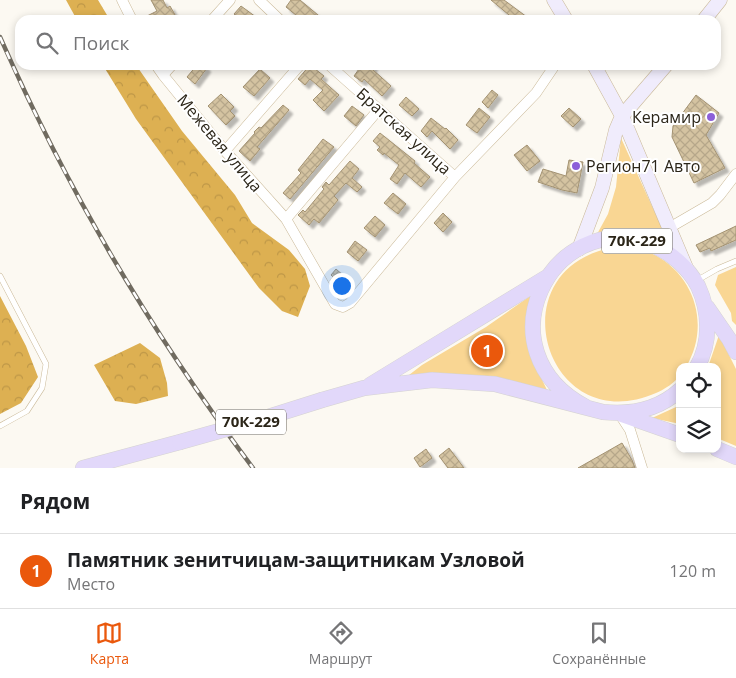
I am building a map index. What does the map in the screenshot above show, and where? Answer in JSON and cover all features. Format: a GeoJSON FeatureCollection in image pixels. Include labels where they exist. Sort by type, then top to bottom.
{"type":"FeatureCollection","features":[{"type":"Feature","properties":{"kind":"main road"},"geometry":{"type":"LineString","coordinates":[[554,0],[563,15]]}},
{"type":"Feature","properties":{"kind":"main road"},"geometry":{"type":"LineString","coordinates":[[708,15],[720,0]]}},
{"type":"Feature","properties":{"kind":"main road"},"geometry":{"type":"LineString","coordinates":[[597,70],[622,116],[669,228],[692,276]]}},
{"type":"Feature","properties":{"kind":"main road"},"geometry":{"type":"LineString","coordinates":[[579,249],[602,188],[616,130],[622,116],[662,70]]}},
{"type":"Feature","properties":{"kind":"main road","name":"70К-229"},"geometry":{"type":"LineString","coordinates":[[586,407],[575,401],[555,384],[540,362],[533,337],[534,312],[540,290],[548,277],[565,259],[579,249],[604,240],[618,239],[637,241],[668,253],[692,276],[705,304],[734,342]]}},
{"type":"Feature","properties":{"kind":"main road","name":"70К-229"},"geometry":{"type":"LineString","coordinates":[[364,388],[548,277]]}},
{"type":"Feature","properties":{"kind":"main road","name":"70К-229"},"geometry":{"type":"LineString","coordinates":[[699,363],[705,348],[707,333],[705,304]]}},
{"type":"Feature","properties":{"kind":"main road","name":"70К-229"},"geometry":{"type":"LineString","coordinates":[[83,468],[255,421],[364,388],[432,380],[495,384],[602,412],[619,413],[648,409],[676,393]]}},
{"type":"Feature","properties":{"kind":"main road","name":"70К-229"},"geometry":{"type":"LineString","coordinates":[[619,413],[676,434]]}},
{"type":"Feature","properties":{"kind":"main road"},"geometry":{"type":"LineString","coordinates":[[721,451],[736,457]]}},
{"type":"Feature","properties":{"kind":"street"},"geometry":{"type":"LineString","coordinates":[[122,0],[130,15]]}},
{"type":"Feature","properties":{"kind":"street"},"geometry":{"type":"LineString","coordinates":[[216,15],[230,0]]}},
{"type":"Feature","properties":{"kind":"street"},"geometry":{"type":"LineString","coordinates":[[259,0],[275,15]]}},
{"type":"Feature","properties":{"kind":"street","name":"Межевая улица"},"geometry":{"type":"LineString","coordinates":[[160,70],[225,152],[286,219],[335,304],[343,307],[350,303],[455,177]]}},
{"type":"Feature","properties":{"kind":"street"},"geometry":{"type":"LineString","coordinates":[[163,75],[168,70]]}},
{"type":"Feature","properties":{"kind":"street"},"geometry":{"type":"LineString","coordinates":[[225,152],[296,70]]}},
{"type":"Feature","properties":{"kind":"street","name":"Братская улица"},"geometry":{"type":"LineString","coordinates":[[335,70],[455,177],[536,93],[552,70]]}},
{"type":"Feature","properties":{"kind":"street"},"geometry":{"type":"LineString","coordinates":[[286,219],[379,109]]}},
{"type":"Feature","properties":{"kind":"street"},"geometry":{"type":"LineString","coordinates":[[669,228],[712,203],[736,174]]}},
{"type":"Feature","properties":{"kind":"street"},"geometry":{"type":"LineString","coordinates":[[619,413],[630,430],[642,468]]}},
{"type":"Feature","properties":{"kind":"lane"},"geometry":{"type":"LineString","coordinates":[[692,276],[717,270],[736,262]]}},
{"type":"Feature","properties":{"kind":"lane"},"geometry":{"type":"LineString","coordinates":[[0,276],[46,364],[42,388],[27,411],[0,426]]}},
{"type":"Feature","properties":{"kind":"shaded area"},"geometry":{"type":"Polygon","coordinates":[[[621,138],[666,237],[631,231],[596,236],[608,214],[616,187],[621,138]]]}},
{"type":"Feature","properties":{"kind":"shaded area"},"geometry":{"type":"Polygon","coordinates":[[[617,247],[632,248],[655,255],[669,264],[681,276],[695,304],[698,320],[693,352],[688,363],[676,363],[676,380],[656,393],[619,401],[588,395],[565,377],[550,351],[545,322],[551,293],[568,268],[599,251],[617,247]]]}},
{"type":"Feature","properties":{"kind":"shaded area"},"geometry":{"type":"Polygon","coordinates":[[[736,267],[736,325],[732,321],[731,313],[715,285],[718,275],[736,267]]]}},
{"type":"Feature","properties":{"kind":"shaded area"},"geometry":{"type":"Polygon","coordinates":[[[533,294],[526,324],[533,361],[547,390],[472,375],[409,375],[422,365],[486,327],[533,294]]]}},
{"type":"Feature","properties":{"kind":"shaded area"},"geometry":{"type":"Polygon","coordinates":[[[719,335],[736,369],[736,446],[721,440],[721,363],[709,363],[719,335]]]}},
{"type":"Feature","properties":{"kind":"shaded area"},"geometry":{"type":"Polygon","coordinates":[[[676,407],[676,423],[652,418],[676,407]]]}},
{"type":"Feature","properties":{"kind":"green space"},"geometry":{"type":"Polygon","coordinates":[[[66,0],[98,0],[107,15],[74,15],[66,0]]]}},
{"type":"Feature","properties":{"kind":"green space"},"geometry":{"type":"Polygon","coordinates":[[[106,70],[139,70],[182,131],[235,195],[252,223],[289,250],[305,269],[310,286],[298,317],[282,311],[259,288],[136,119],[106,70]]]}},
{"type":"Feature","properties":{"kind":"green space"},"geometry":{"type":"Polygon","coordinates":[[[0,296],[26,346],[38,377],[21,403],[0,414],[0,296]]]}},
{"type":"Feature","properties":{"kind":"green space"},"geometry":{"type":"Polygon","coordinates":[[[140,343],[160,358],[167,383],[168,396],[136,404],[115,401],[94,365],[140,343]]]}},
{"type":"Feature","properties":{"kind":"building"},"geometry":{"type":"Polygon","coordinates":[[[151,0],[163,0],[167,8],[170,6],[175,15],[149,15],[157,11],[151,0]]]}},
{"type":"Feature","properties":{"kind":"building"},"geometry":{"type":"Polygon","coordinates":[[[291,0],[300,0],[318,15],[296,15],[286,7],[291,0]]]}},
{"type":"Feature","properties":{"kind":"building"},"geometry":{"type":"Polygon","coordinates":[[[491,0],[504,0],[524,15],[509,15],[491,0]]]}},
{"type":"Feature","properties":{"kind":"building"},"geometry":{"type":"Polygon","coordinates":[[[241,6],[253,15],[235,15],[234,14],[241,6]]]}},
{"type":"Feature","properties":{"kind":"building"},"geometry":{"type":"Polygon","coordinates":[[[193,70],[206,70],[195,84],[187,77],[193,70]]]}},
{"type":"Feature","properties":{"kind":"building"},"geometry":{"type":"Polygon","coordinates":[[[259,70],[270,78],[254,96],[243,87],[259,70]]]}},
{"type":"Feature","properties":{"kind":"building"},"geometry":{"type":"Polygon","coordinates":[[[306,70],[316,70],[324,76],[321,79],[339,95],[324,111],[313,100],[323,90],[310,79],[305,85],[298,79],[306,70]]]}},
{"type":"Feature","properties":{"kind":"building"},"geometry":{"type":"Polygon","coordinates":[[[358,70],[373,70],[391,86],[382,96],[364,79],[362,82],[354,76],[358,70]]]}},
{"type":"Feature","properties":{"kind":"building"},"geometry":{"type":"Polygon","coordinates":[[[492,90],[498,95],[488,108],[482,102],[492,90]]]}},
{"type":"Feature","properties":{"kind":"building"},"geometry":{"type":"Polygon","coordinates":[[[221,94],[234,107],[230,111],[235,116],[226,125],[208,106],[221,94]]]}},
{"type":"Feature","properties":{"kind":"building"},"geometry":{"type":"Polygon","coordinates":[[[696,95],[719,113],[706,135],[725,168],[694,183],[672,137],[673,126],[696,95]]]}},
{"type":"Feature","properties":{"kind":"building"},"geometry":{"type":"Polygon","coordinates":[[[406,97],[419,109],[412,116],[399,105],[406,97]]]}},
{"type":"Feature","properties":{"kind":"building"},"geometry":{"type":"Polygon","coordinates":[[[283,105],[289,110],[257,147],[260,149],[250,161],[239,151],[254,132],[259,127],[261,128],[283,105]]]}},
{"type":"Feature","properties":{"kind":"building"},"geometry":{"type":"Polygon","coordinates":[[[352,106],[364,115],[356,126],[344,116],[352,106]]]}},
{"type":"Feature","properties":{"kind":"building"},"geometry":{"type":"Polygon","coordinates":[[[479,108],[490,117],[477,133],[466,125],[479,108]]]}},
{"type":"Feature","properties":{"kind":"building"},"geometry":{"type":"Polygon","coordinates":[[[569,108],[581,119],[573,127],[561,116],[569,108]]]}},
{"type":"Feature","properties":{"kind":"building"},"geometry":{"type":"Polygon","coordinates":[[[431,118],[446,128],[458,140],[450,149],[432,131],[427,137],[421,131],[431,118]]]}},
{"type":"Feature","properties":{"kind":"building"},"geometry":{"type":"Polygon","coordinates":[[[380,133],[415,161],[414,163],[430,177],[421,187],[405,173],[397,184],[390,179],[399,165],[377,150],[380,147],[373,141],[380,133]]]}},
{"type":"Feature","properties":{"kind":"building"},"geometry":{"type":"Polygon","coordinates":[[[323,139],[334,147],[290,199],[283,193],[301,173],[298,170],[323,139]]]}},
{"type":"Feature","properties":{"kind":"building"},"geometry":{"type":"Polygon","coordinates":[[[527,145],[540,161],[527,171],[514,155],[527,145]]]}},
{"type":"Feature","properties":{"kind":"building"},"geometry":{"type":"Polygon","coordinates":[[[569,160],[583,162],[577,193],[538,182],[543,169],[566,176],[569,160]]]}},
{"type":"Feature","properties":{"kind":"building"},"geometry":{"type":"Polygon","coordinates":[[[350,161],[359,169],[352,178],[362,187],[357,192],[346,183],[334,196],[338,200],[319,223],[314,219],[309,225],[298,215],[303,210],[305,212],[324,189],[322,187],[326,182],[329,185],[350,161]]]}},
{"type":"Feature","properties":{"kind":"building"},"geometry":{"type":"Polygon","coordinates":[[[393,193],[406,204],[398,214],[384,203],[393,193]]]}},
{"type":"Feature","properties":{"kind":"building"},"geometry":{"type":"Polygon","coordinates":[[[443,213],[452,222],[443,232],[434,223],[443,213]]]}},
{"type":"Feature","properties":{"kind":"building"},"geometry":{"type":"Polygon","coordinates":[[[375,216],[385,225],[375,237],[364,228],[375,216]]]}},
{"type":"Feature","properties":{"kind":"building"},"geometry":{"type":"Polygon","coordinates":[[[736,226],[736,240],[711,251],[710,248],[700,252],[696,245],[736,226]]]}},
{"type":"Feature","properties":{"kind":"building"},"geometry":{"type":"Polygon","coordinates":[[[355,241],[367,250],[358,261],[347,252],[355,241]]]}},
{"type":"Feature","properties":{"kind":"building"},"geometry":{"type":"Polygon","coordinates":[[[336,269],[344,276],[336,286],[330,281],[333,277],[331,275],[336,269]]]}},
{"type":"Feature","properties":{"kind":"building"},"geometry":{"type":"Polygon","coordinates":[[[622,443],[635,468],[578,468],[622,443]]]}},
{"type":"Feature","properties":{"kind":"building"},"geometry":{"type":"Polygon","coordinates":[[[449,448],[464,468],[448,468],[439,456],[449,448]]]}},
{"type":"Feature","properties":{"kind":"building"},"geometry":{"type":"Polygon","coordinates":[[[426,449],[432,458],[420,467],[414,458],[426,449]]]}},
{"type":"Feature","properties":{"kind":"railway"},"geometry":{"type":"LineString","coordinates":[[0,37],[15,70]]}},
{"type":"Feature","properties":{"kind":"railway"},"geometry":{"type":"LineString","coordinates":[[15,70],[83,206],[114,260],[181,366],[253,468]]}},
{"type":"Feature","properties":{"kind":"place","name":"Керамир"},"geometry":{"type":"Point","coordinates":[711,117]}},
{"type":"Feature","properties":{"kind":"place","name":"Регион71 Авто"},"geometry":{"type":"Point","coordinates":[576,166]}},
{"type":"Feature","properties":{"kind":"place","name":"Памятник зенитчицам-защитникам Узловой"},"geometry":{"type":"Point","coordinates":[487,351]}}]}
